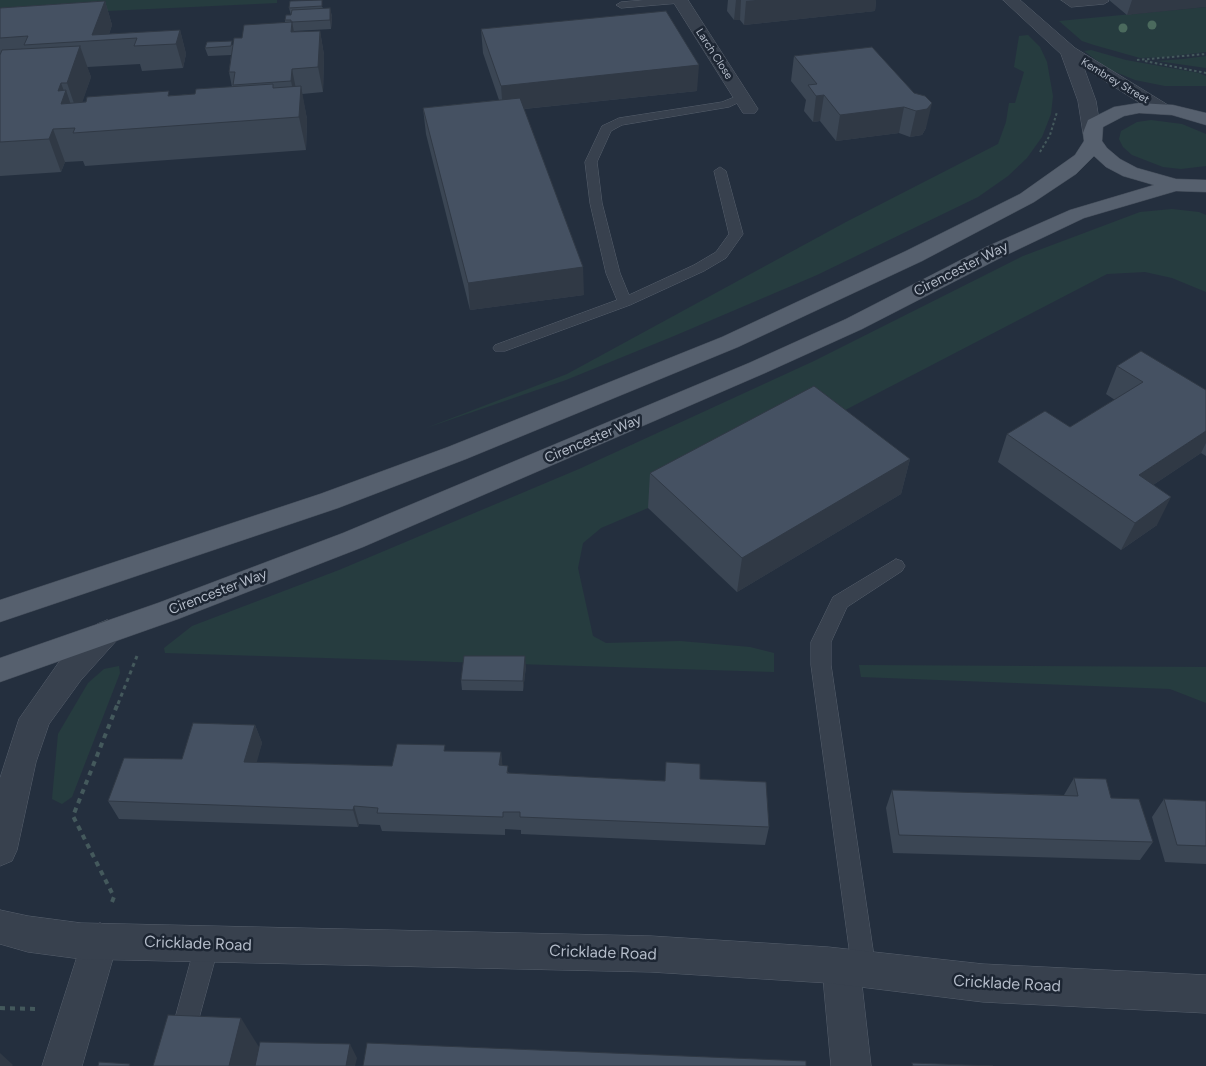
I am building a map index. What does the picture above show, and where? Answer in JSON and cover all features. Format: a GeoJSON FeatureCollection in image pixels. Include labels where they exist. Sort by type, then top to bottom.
{"type":"FeatureCollection","features":[{"type":"Feature","properties":{"kind":"main road"},"geometry":{"type":"LineString","coordinates":[[1167,110],[1206,102]]}},
{"type":"Feature","properties":{"kind":"main road"},"geometry":{"type":"LineString","coordinates":[[0,611],[329,501],[457,453],[730,342],[914,256],[1028,198],[1083,158],[1095,124],[1105,117],[1120,111],[1139,108],[1167,110],[1206,119]]}},
{"type":"Feature","properties":{"kind":"main road"},"geometry":{"type":"LineString","coordinates":[[1092,137],[1100,152],[1112,163],[1145,177],[1194,187]]}},
{"type":"Feature","properties":{"kind":"main road","name":"Cirencester Way"},"geometry":{"type":"LineString","coordinates":[[0,670],[353,540],[641,419],[854,324],[994,252],[1077,214],[1194,187]]}},
{"type":"Feature","properties":{"kind":"street","name":"Larch Close"},"geometry":{"type":"LineString","coordinates":[[680,0],[745,103]]}},
{"type":"Feature","properties":{"kind":"street","name":"Kembrey Street"},"geometry":{"type":"LineString","coordinates":[[1011,0],[1069,52],[1167,110]]}},
{"type":"Feature","properties":{"kind":"street","name":"Kembrey Street"},"geometry":{"type":"LineString","coordinates":[[1069,52],[1087,100],[1092,137]]}},
{"type":"Feature","properties":{"kind":"street"},"geometry":{"type":"LineString","coordinates":[[0,850],[20,762],[35,719],[65,677],[107,632]]}},
{"type":"Feature","properties":{"kind":"street","name":"Cricklade Road"},"geometry":{"type":"LineString","coordinates":[[0,927],[58,939],[100,941],[652,954],[852,968],[983,983],[1206,994]]}},
{"type":"Feature","properties":{"kind":"street"},"geometry":{"type":"LineString","coordinates":[[62,1066],[100,941]]}},
{"type":"Feature","properties":{"kind":"street"},"geometry":{"type":"LineString","coordinates":[[851,1066],[852,968]]}},
{"type":"Feature","properties":{"kind":"lane"},"geometry":{"type":"LineString","coordinates":[[621,5],[680,0]]}},
{"type":"Feature","properties":{"kind":"lane"},"geometry":{"type":"LineString","coordinates":[[1066,0],[1071,4],[1104,1]]}},
{"type":"Feature","properties":{"kind":"lane"},"geometry":{"type":"LineString","coordinates":[[625,302],[613,273],[596,203],[591,162],[606,129],[619,122],[745,103]]}},
{"type":"Feature","properties":{"kind":"lane"},"geometry":{"type":"LineString","coordinates":[[500,348],[625,302],[721,255],[736,234],[720,171]]}},
{"type":"Feature","properties":{"kind":"lane"},"geometry":{"type":"LineString","coordinates":[[852,968],[821,642],[840,602],[896,566]]}},
{"type":"Feature","properties":{"kind":"lane"},"geometry":{"type":"LineString","coordinates":[[174,1066],[207,945]]}},
{"type":"Feature","properties":{"kind":"path"},"geometry":{"type":"LineString","coordinates":[[1139,60],[1206,73]]}},
{"type":"Feature","properties":{"kind":"path"},"geometry":{"type":"LineString","coordinates":[[1037,156],[1050,135],[1058,108]]}},
{"type":"Feature","properties":{"kind":"path"},"geometry":{"type":"LineString","coordinates":[[100,941],[114,897],[73,816],[138,653]]}},
{"type":"Feature","properties":{"kind":"green space"},"geometry":{"type":"Polygon","coordinates":[[[0,0],[277,0],[277,3],[0,16],[0,0]]]}},
{"type":"Feature","properties":{"kind":"green space"},"geometry":{"type":"Polygon","coordinates":[[[1206,7],[1206,52],[1165,57],[1140,58],[1082,41],[1059,21],[1206,7]]]}},
{"type":"Feature","properties":{"kind":"green space"},"geometry":{"type":"Polygon","coordinates":[[[1028,35],[1040,47],[1047,62],[1053,96],[1051,114],[1042,137],[1027,158],[1008,176],[978,197],[817,275],[674,336],[566,380],[426,428],[567,374],[846,222],[998,144],[1006,122],[1009,103],[1015,103],[1024,72],[1014,67],[1019,36],[1028,35]]]}},
{"type":"Feature","properties":{"kind":"green space"},"geometry":{"type":"Polygon","coordinates":[[[1091,50],[1126,60],[1199,73],[1206,76],[1206,86],[1165,86],[1135,80],[1108,69],[1084,51],[1091,50]]]}},
{"type":"Feature","properties":{"kind":"green space"},"geometry":{"type":"Polygon","coordinates":[[[1206,56],[1206,68],[1157,61],[1183,59],[1206,56]]]}},
{"type":"Feature","properties":{"kind":"green space"},"geometry":{"type":"Polygon","coordinates":[[[1151,120],[1182,124],[1206,134],[1206,166],[1181,169],[1163,167],[1132,155],[1123,147],[1119,139],[1121,131],[1137,122],[1151,120]]]}},
{"type":"Feature","properties":{"kind":"green space"},"geometry":{"type":"Polygon","coordinates":[[[1172,209],[1199,212],[1206,215],[1206,292],[1172,278],[1145,272],[1107,274],[826,420],[648,508],[601,528],[583,543],[578,568],[593,636],[606,643],[680,641],[750,647],[774,653],[774,672],[165,653],[164,648],[192,626],[339,570],[579,469],[814,361],[1023,256],[1140,212],[1172,209]]]}},
{"type":"Feature","properties":{"kind":"green space"},"geometry":{"type":"Polygon","coordinates":[[[859,665],[1206,667],[1206,703],[1170,689],[861,677],[859,665]]]}},
{"type":"Feature","properties":{"kind":"green space"},"geometry":{"type":"Polygon","coordinates":[[[119,666],[120,673],[72,797],[62,804],[52,799],[58,734],[88,683],[104,669],[119,666]]]}},
{"type":"Feature","properties":{"kind":"building"},"geometry":{"type":"Polygon","coordinates":[[[322,0],[322,6],[289,8],[290,1],[322,0]]]}},
{"type":"Feature","properties":{"kind":"building"},"geometry":{"type":"Polygon","coordinates":[[[105,1],[92,35],[180,30],[176,44],[134,46],[137,38],[24,45],[28,36],[0,38],[0,8],[105,1]]]}},
{"type":"Feature","properties":{"kind":"building"},"geometry":{"type":"Polygon","coordinates":[[[330,8],[330,20],[291,22],[291,20],[285,20],[286,15],[291,15],[292,10],[330,8]]]}},
{"type":"Feature","properties":{"kind":"building"},"geometry":{"type":"Polygon","coordinates":[[[666,11],[699,65],[501,86],[481,29],[666,11]]]}},
{"type":"Feature","properties":{"kind":"building"},"geometry":{"type":"Polygon","coordinates":[[[292,22],[291,32],[320,31],[318,67],[292,69],[291,81],[233,85],[235,72],[229,72],[234,38],[242,38],[244,25],[292,22]]]}},
{"type":"Feature","properties":{"kind":"building"},"geometry":{"type":"Polygon","coordinates":[[[232,41],[231,46],[205,48],[207,42],[232,41]]]}},
{"type":"Feature","properties":{"kind":"building"},"geometry":{"type":"Polygon","coordinates":[[[80,46],[67,83],[61,83],[58,91],[66,90],[61,104],[86,102],[87,97],[169,91],[168,96],[195,94],[196,89],[273,84],[273,88],[301,86],[299,117],[73,133],[75,128],[53,129],[49,139],[0,142],[0,55],[2,50],[80,46]]]}},
{"type":"Feature","properties":{"kind":"building"},"geometry":{"type":"Polygon","coordinates":[[[872,47],[914,93],[925,96],[932,103],[927,109],[916,111],[904,107],[840,115],[824,95],[816,96],[808,85],[817,84],[794,56],[872,47]]]}},
{"type":"Feature","properties":{"kind":"building"},"geometry":{"type":"Polygon","coordinates":[[[520,98],[583,267],[468,283],[423,108],[520,98]]]}},
{"type":"Feature","properties":{"kind":"building"},"geometry":{"type":"Polygon","coordinates":[[[1141,351],[1206,390],[1206,431],[1139,475],[1171,497],[1135,523],[1007,434],[1045,411],[1070,427],[1143,382],[1117,366],[1141,351]]]}},
{"type":"Feature","properties":{"kind":"building"},"geometry":{"type":"Polygon","coordinates":[[[814,386],[910,459],[742,558],[650,473],[814,386]]]}},
{"type":"Feature","properties":{"kind":"building"},"geometry":{"type":"Polygon","coordinates":[[[464,656],[525,656],[523,681],[461,680],[464,656]]]}},
{"type":"Feature","properties":{"kind":"building"},"geometry":{"type":"Polygon","coordinates":[[[193,723],[255,725],[244,762],[392,766],[397,744],[445,745],[444,751],[501,752],[499,765],[508,766],[507,773],[665,781],[666,762],[700,764],[700,779],[766,782],[769,827],[520,817],[520,812],[503,812],[503,817],[377,813],[378,808],[354,806],[353,810],[108,801],[124,758],[182,759],[193,723]]]}},
{"type":"Feature","properties":{"kind":"building"},"geometry":{"type":"Polygon","coordinates":[[[1074,778],[1106,779],[1111,798],[1139,799],[1153,842],[899,835],[892,790],[1078,796],[1074,778]]]}},
{"type":"Feature","properties":{"kind":"building"},"geometry":{"type":"Polygon","coordinates":[[[1164,799],[1206,801],[1206,846],[1177,845],[1164,799]]]}},
{"type":"Feature","properties":{"kind":"building"},"geometry":{"type":"Polygon","coordinates":[[[168,1015],[241,1018],[229,1066],[153,1066],[168,1015]]]}},
{"type":"Feature","properties":{"kind":"building"},"geometry":{"type":"Polygon","coordinates":[[[260,1042],[350,1044],[346,1066],[255,1066],[260,1042]]]}},
{"type":"Feature","properties":{"kind":"building"},"geometry":{"type":"Polygon","coordinates":[[[367,1043],[806,1061],[806,1066],[363,1066],[367,1043]]]}},
{"type":"Feature","properties":{"kind":"building"},"geometry":{"type":"Polygon","coordinates":[[[99,1062],[130,1064],[129,1066],[98,1066],[99,1062]]]}},
{"type":"Feature","properties":{"kind":"building"},"geometry":{"type":"Polygon","coordinates":[[[912,1063],[993,1066],[913,1066],[912,1063]]]}}]}
